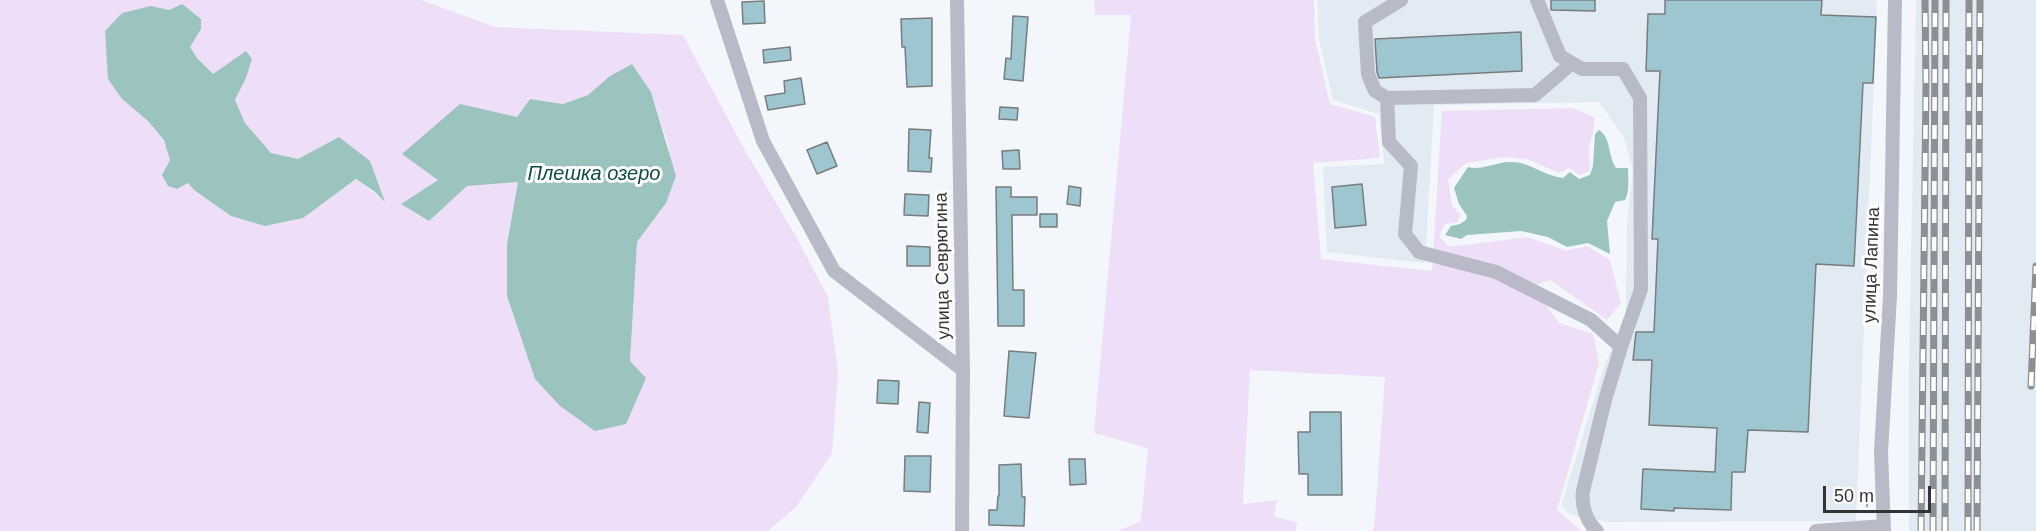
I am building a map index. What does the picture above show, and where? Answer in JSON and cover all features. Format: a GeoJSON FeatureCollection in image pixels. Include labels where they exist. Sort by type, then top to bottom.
{"type":"FeatureCollection","features":[{"type":"Feature","properties":{"kind":"street"},"geometry":{"type":"LineString","coordinates":[[717,0],[764,141],[834,271],[963,370]]}},
{"type":"Feature","properties":{"kind":"street","name":"улица Севрюгина"},"geometry":{"type":"LineString","coordinates":[[957,0],[963,370],[962,531]]}},
{"type":"Feature","properties":{"kind":"street"},"geometry":{"type":"LineString","coordinates":[[1401,0],[1365,22],[1368,74],[1375,91],[1388,98],[1535,94],[1572,63]]}},
{"type":"Feature","properties":{"kind":"street"},"geometry":{"type":"LineString","coordinates":[[1537,0],[1560,56],[1582,69],[1623,69],[1640,98],[1641,289],[1605,400],[1583,490],[1582,500],[1585,512],[1597,531]]}},
{"type":"Feature","properties":{"kind":"street","name":"улица Лапина"},"geometry":{"type":"LineString","coordinates":[[1884,528],[1881,452],[1890,296],[1895,0]]}},
{"type":"Feature","properties":{"kind":"street"},"geometry":{"type":"LineString","coordinates":[[1388,98],[1389,142],[1411,166],[1405,234],[1419,252],[1496,272],[1591,320],[1621,346]]}},
{"type":"Feature","properties":{"kind":"street"},"geometry":{"type":"LineString","coordinates":[[1816,531],[1884,528]]}},
{"type":"Feature","properties":{"kind":"shaded area"},"geometry":{"type":"Polygon","coordinates":[[[0,0],[421,0],[495,27],[683,35],[828,297],[838,373],[832,453],[796,507],[768,531],[0,531],[0,0]],[[182,4],[169,10],[151,6],[105,31],[109,79],[122,99],[148,121],[164,140],[170,160],[194,190],[231,216],[265,226],[303,218],[356,179],[383,200],[339,137],[298,159],[271,153],[245,123],[235,100],[246,78],[231,61],[213,75],[197,58],[189,47],[201,29],[182,4]],[[632,64],[610,76],[588,95],[563,104],[530,99],[517,117],[438,180],[401,204],[429,221],[467,186],[518,182],[507,244],[507,296],[535,379],[630,361],[637,242],[666,203],[669,147],[651,92],[632,64]]]}},
{"type":"Feature","properties":{"kind":"shaded area"},"geometry":{"type":"Polygon","coordinates":[[[1094,0],[1314,0],[1315,39],[1330,104],[1375,117],[1380,158],[1313,163],[1321,259],[1432,271],[1442,111],[1572,108],[1594,117],[1594,128],[1589,147],[1590,171],[1580,175],[1569,168],[1559,173],[1527,159],[1505,157],[1466,163],[1448,179],[1452,206],[1460,214],[1458,222],[1445,224],[1439,236],[1448,247],[1528,237],[1566,251],[1587,246],[1610,260],[1621,303],[1607,320],[1550,280],[1532,286],[1559,323],[1593,334],[1599,363],[1557,510],[1581,531],[1365,531],[1374,530],[1385,377],[1250,370],[1243,504],[1277,500],[1274,517],[1297,522],[1296,531],[1118,531],[1141,521],[1148,448],[1094,433],[1131,15],[1095,15],[1094,0]]]}},
{"type":"Feature","properties":{"kind":"shaded area"},"geometry":{"type":"Polygon","coordinates":[[[1317,0],[1877,0],[1856,521],[1607,522],[1571,515],[1561,506],[1604,367],[1626,312],[1627,220],[1633,170],[1624,137],[1599,102],[1434,105],[1425,263],[1327,252],[1323,167],[1384,164],[1379,114],[1333,100],[1319,39],[1317,0]]]}},
{"type":"Feature","properties":{"kind":"shaded area"},"geometry":{"type":"Polygon","coordinates":[[[1916,0],[2036,0],[2036,531],[1909,531],[1909,371],[1916,0]]]}},
{"type":"Feature","properties":{"kind":"water"},"geometry":{"type":"Polygon","coordinates":[[[182,4],[201,19],[201,29],[190,47],[197,58],[213,74],[246,51],[252,59],[235,100],[245,123],[271,153],[298,159],[339,137],[370,161],[385,202],[356,179],[303,218],[265,226],[231,216],[194,190],[188,183],[177,189],[168,186],[162,175],[170,160],[164,140],[148,121],[122,99],[108,79],[105,31],[122,13],[151,6],[169,10],[182,4]]]}},
{"type":"Feature","properties":{"kind":"water","name":"Плешка озеро"},"geometry":{"type":"Polygon","coordinates":[[[632,64],[651,92],[676,176],[666,203],[637,242],[630,361],[646,378],[626,424],[595,431],[560,406],[535,379],[507,296],[507,244],[518,182],[467,186],[429,221],[401,204],[438,180],[402,154],[460,104],[517,117],[530,99],[563,104],[588,95],[610,76],[632,64]]]}},
{"type":"Feature","properties":{"kind":"water"},"geometry":{"type":"Polygon","coordinates":[[[1599,130],[1606,138],[1616,168],[1628,168],[1627,196],[1625,200],[1615,202],[1607,221],[1610,254],[1588,243],[1567,247],[1548,237],[1521,231],[1467,235],[1461,239],[1445,235],[1451,226],[1466,220],[1467,216],[1459,204],[1454,188],[1468,167],[1478,168],[1504,162],[1516,162],[1556,177],[1563,178],[1570,172],[1579,179],[1590,175],[1593,166],[1595,134],[1599,130]]]}},
{"type":"Feature","properties":{"kind":"building"},"geometry":{"type":"Polygon","coordinates":[[[1551,0],[1595,0],[1595,11],[1551,10],[1551,0]]]}},
{"type":"Feature","properties":{"kind":"building"},"geometry":{"type":"Polygon","coordinates":[[[1665,0],[1822,0],[1821,15],[1876,17],[1873,83],[1863,83],[1854,266],[1816,264],[1808,432],[1748,430],[1745,472],[1732,472],[1731,510],[1641,509],[1643,469],[1715,472],[1717,428],[1649,425],[1652,360],[1633,360],[1636,332],[1654,332],[1658,239],[1652,239],[1660,71],[1646,71],[1648,14],[1665,14],[1665,0]]]}},
{"type":"Feature","properties":{"kind":"building"},"geometry":{"type":"Polygon","coordinates":[[[764,1],[765,23],[743,24],[742,2],[764,1]]]}},
{"type":"Feature","properties":{"kind":"building"},"geometry":{"type":"Polygon","coordinates":[[[1013,16],[1028,17],[1023,81],[1004,79],[1006,58],[1011,59],[1013,16]]]}},
{"type":"Feature","properties":{"kind":"building"},"geometry":{"type":"Polygon","coordinates":[[[932,18],[932,86],[907,87],[901,19],[932,18]]]}},
{"type":"Feature","properties":{"kind":"building"},"geometry":{"type":"Polygon","coordinates":[[[1521,32],[1522,71],[1379,78],[1377,72],[1375,39],[1521,32]]]}},
{"type":"Feature","properties":{"kind":"building"},"geometry":{"type":"Polygon","coordinates":[[[790,47],[791,60],[764,63],[763,50],[790,47]]]}},
{"type":"Feature","properties":{"kind":"building"},"geometry":{"type":"Polygon","coordinates":[[[801,78],[805,104],[768,110],[765,96],[785,93],[784,81],[801,78]]]}},
{"type":"Feature","properties":{"kind":"building"},"geometry":{"type":"Polygon","coordinates":[[[1000,107],[1018,108],[1017,120],[999,119],[1000,107]]]}},
{"type":"Feature","properties":{"kind":"building"},"geometry":{"type":"Polygon","coordinates":[[[909,129],[931,130],[929,158],[932,158],[931,172],[908,171],[909,129]]]}},
{"type":"Feature","properties":{"kind":"building"},"geometry":{"type":"Polygon","coordinates":[[[827,142],[837,166],[817,174],[807,150],[827,142]]]}},
{"type":"Feature","properties":{"kind":"building"},"geometry":{"type":"Polygon","coordinates":[[[1019,150],[1020,169],[1003,169],[1002,151],[1019,150]]]}},
{"type":"Feature","properties":{"kind":"building"},"geometry":{"type":"Polygon","coordinates":[[[1362,184],[1366,225],[1335,228],[1332,187],[1362,184]]]}},
{"type":"Feature","properties":{"kind":"building"},"geometry":{"type":"Polygon","coordinates":[[[1069,186],[1081,188],[1080,206],[1067,204],[1069,186]]]}},
{"type":"Feature","properties":{"kind":"building"},"geometry":{"type":"Polygon","coordinates":[[[996,187],[1011,187],[1011,197],[1037,197],[1037,215],[1012,215],[1013,290],[1024,290],[1024,326],[998,326],[996,187]]]}},
{"type":"Feature","properties":{"kind":"building"},"geometry":{"type":"Polygon","coordinates":[[[905,194],[929,195],[928,216],[904,215],[905,194]]]}},
{"type":"Feature","properties":{"kind":"building"},"geometry":{"type":"Polygon","coordinates":[[[1040,214],[1057,214],[1057,227],[1040,227],[1040,214]]]}},
{"type":"Feature","properties":{"kind":"building"},"geometry":{"type":"Polygon","coordinates":[[[907,246],[930,247],[930,266],[907,266],[907,246]]]}},
{"type":"Feature","properties":{"kind":"building"},"geometry":{"type":"Polygon","coordinates":[[[1009,351],[1036,353],[1029,418],[1004,416],[1009,351]]]}},
{"type":"Feature","properties":{"kind":"building"},"geometry":{"type":"Polygon","coordinates":[[[878,380],[899,381],[898,404],[877,403],[878,380]]]}},
{"type":"Feature","properties":{"kind":"building"},"geometry":{"type":"Polygon","coordinates":[[[919,402],[930,403],[928,433],[917,432],[919,402]]]}},
{"type":"Feature","properties":{"kind":"building"},"geometry":{"type":"Polygon","coordinates":[[[1310,412],[1341,412],[1342,495],[1308,495],[1308,474],[1299,474],[1298,432],[1310,432],[1310,412]]]}},
{"type":"Feature","properties":{"kind":"building"},"geometry":{"type":"Polygon","coordinates":[[[905,456],[931,456],[930,492],[904,491],[905,456]]]}},
{"type":"Feature","properties":{"kind":"building"},"geometry":{"type":"Polygon","coordinates":[[[1069,459],[1085,459],[1086,484],[1070,485],[1069,459]]]}},
{"type":"Feature","properties":{"kind":"building"},"geometry":{"type":"Polygon","coordinates":[[[1021,464],[1022,497],[1025,497],[1024,526],[989,525],[989,510],[997,510],[999,465],[1021,464]]]}},
{"type":"Feature","properties":{"kind":"railway"},"geometry":{"type":"LineString","coordinates":[[1921,531],[1925,0]]}},
{"type":"Feature","properties":{"kind":"railway"},"geometry":{"type":"LineString","coordinates":[[1933,531],[1935,0]]}},
{"type":"Feature","properties":{"kind":"railway"},"geometry":{"type":"LineString","coordinates":[[1945,531],[1946,0]]}},
{"type":"Feature","properties":{"kind":"railway"},"geometry":{"type":"LineString","coordinates":[[1968,531],[1969,0]]}},
{"type":"Feature","properties":{"kind":"railway"},"geometry":{"type":"LineString","coordinates":[[1977,531],[1980,0]]}},
{"type":"Feature","properties":{"kind":"railway"},"geometry":{"type":"LineString","coordinates":[[2031,386],[2036,266]]}}]}
